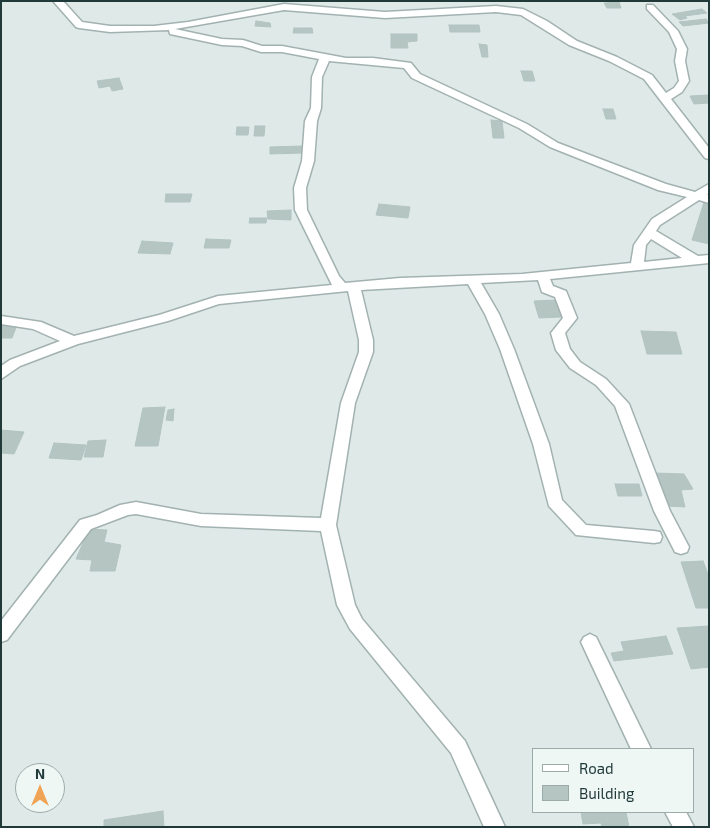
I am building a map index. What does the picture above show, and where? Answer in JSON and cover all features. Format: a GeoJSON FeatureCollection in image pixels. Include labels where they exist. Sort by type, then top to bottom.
{"type":"FeatureCollection","features":[{"type":"Feature","properties":{"kind":"street"},"geometry":{"type":"LineString","coordinates":[[58,1],[82,27],[154,30],[222,42],[243,43],[261,49],[284,49],[326,57],[407,66],[416,76],[523,126],[554,145],[693,196],[709,199]]}},
{"type":"Feature","properties":{"kind":"street"},"geometry":{"type":"LineString","coordinates":[[519,11],[524,1]]}},
{"type":"Feature","properties":{"kind":"street"},"geometry":{"type":"LineString","coordinates":[[154,30],[284,7],[385,15],[496,9],[528,13],[580,47],[640,71],[657,86],[664,99],[709,156]]}},
{"type":"Feature","properties":{"kind":"street"},"geometry":{"type":"LineString","coordinates":[[650,7],[673,31],[682,49],[680,71],[684,81],[678,90],[664,99]]}},
{"type":"Feature","properties":{"kind":"street"},"geometry":{"type":"LineString","coordinates":[[326,57],[317,77],[316,108],[311,121],[308,161],[300,188],[301,210],[333,277],[346,286],[366,340],[366,352],[348,403],[328,525],[346,605],[356,624],[458,747],[496,827]]}},
{"type":"Feature","properties":{"kind":"street"},"geometry":{"type":"LineString","coordinates":[[637,266],[640,245],[649,232],[668,213],[709,188]]}},
{"type":"Feature","properties":{"kind":"street"},"geometry":{"type":"LineString","coordinates":[[649,232],[702,260]]}},
{"type":"Feature","properties":{"kind":"street"},"geometry":{"type":"LineString","coordinates":[[1,374],[15,363],[73,342],[162,318],[218,300],[346,286],[543,276],[702,260]]}},
{"type":"Feature","properties":{"kind":"street"},"geometry":{"type":"LineString","coordinates":[[543,276],[547,289],[561,294],[570,318],[558,333],[563,350],[575,365],[601,382],[622,404],[662,511],[681,547]]}},
{"type":"Feature","properties":{"kind":"street"},"geometry":{"type":"LineString","coordinates":[[473,281],[492,314],[507,349],[540,444],[555,502],[582,531],[654,537]]}},
{"type":"Feature","properties":{"kind":"street"},"geometry":{"type":"LineString","coordinates":[[1,320],[36,325],[73,342]]}},
{"type":"Feature","properties":{"kind":"street"},"geometry":{"type":"LineString","coordinates":[[2,631],[86,524],[100,521],[126,510],[136,508],[201,520],[328,525]]}},
{"type":"Feature","properties":{"kind":"street"},"geometry":{"type":"LineString","coordinates":[[590,642],[641,748]]}},
{"type":"Feature","properties":{"kind":"street"},"geometry":{"type":"LineString","coordinates":[[677,813],[684,827]]}},
{"type":"Feature","properties":{"kind":"building"},"geometry":{"type":"Polygon","coordinates":[[[619,2],[621,8],[607,8],[604,3],[619,2]]]}},
{"type":"Feature","properties":{"kind":"building"},"geometry":{"type":"Polygon","coordinates":[[[702,9],[707,13],[685,16],[687,18],[680,20],[672,14],[702,9]]]}},
{"type":"Feature","properties":{"kind":"building"},"geometry":{"type":"Polygon","coordinates":[[[706,19],[709,23],[683,26],[679,22],[706,19]]]}},
{"type":"Feature","properties":{"kind":"building"},"geometry":{"type":"Polygon","coordinates":[[[256,21],[270,23],[271,27],[255,26],[256,21]]]}},
{"type":"Feature","properties":{"kind":"building"},"geometry":{"type":"Polygon","coordinates":[[[449,25],[479,25],[480,32],[450,32],[449,25]]]}},
{"type":"Feature","properties":{"kind":"building"},"geometry":{"type":"Polygon","coordinates":[[[294,28],[312,28],[313,33],[293,33],[294,28]]]}},
{"type":"Feature","properties":{"kind":"building"},"geometry":{"type":"Polygon","coordinates":[[[391,34],[417,34],[417,41],[407,42],[408,48],[391,48],[391,34]]]}},
{"type":"Feature","properties":{"kind":"building"},"geometry":{"type":"Polygon","coordinates":[[[479,44],[487,45],[488,57],[482,57],[479,44]]]}},
{"type":"Feature","properties":{"kind":"building"},"geometry":{"type":"Polygon","coordinates":[[[521,71],[532,71],[535,81],[524,81],[521,71]]]}},
{"type":"Feature","properties":{"kind":"building"},"geometry":{"type":"Polygon","coordinates":[[[119,78],[123,89],[112,91],[110,86],[99,88],[97,81],[119,78]]]}},
{"type":"Feature","properties":{"kind":"building"},"geometry":{"type":"Polygon","coordinates":[[[709,95],[709,103],[694,104],[690,96],[709,95]]]}},
{"type":"Feature","properties":{"kind":"building"},"geometry":{"type":"Polygon","coordinates":[[[603,109],[613,109],[616,119],[606,119],[603,109]]]}},
{"type":"Feature","properties":{"kind":"building"},"geometry":{"type":"Polygon","coordinates":[[[491,120],[502,121],[504,138],[493,138],[491,120]]]}},
{"type":"Feature","properties":{"kind":"building"},"geometry":{"type":"Polygon","coordinates":[[[255,126],[265,126],[264,136],[254,136],[255,126]]]}},
{"type":"Feature","properties":{"kind":"building"},"geometry":{"type":"Polygon","coordinates":[[[237,127],[249,127],[248,135],[236,135],[237,127]]]}},
{"type":"Feature","properties":{"kind":"building"},"geometry":{"type":"Polygon","coordinates":[[[302,146],[303,153],[270,154],[270,147],[302,146]]]}},
{"type":"Feature","properties":{"kind":"building"},"geometry":{"type":"Polygon","coordinates":[[[166,194],[192,194],[190,202],[165,202],[166,194]]]}},
{"type":"Feature","properties":{"kind":"building"},"geometry":{"type":"Polygon","coordinates":[[[705,199],[709,200],[709,244],[692,240],[705,199]]]}},
{"type":"Feature","properties":{"kind":"building"},"geometry":{"type":"Polygon","coordinates":[[[379,204],[410,207],[408,218],[376,215],[379,204]]]}},
{"type":"Feature","properties":{"kind":"building"},"geometry":{"type":"Polygon","coordinates":[[[291,210],[291,220],[268,219],[267,211],[291,210]]]}},
{"type":"Feature","properties":{"kind":"building"},"geometry":{"type":"Polygon","coordinates":[[[250,218],[267,218],[266,223],[249,223],[250,218]]]}},
{"type":"Feature","properties":{"kind":"building"},"geometry":{"type":"Polygon","coordinates":[[[206,239],[231,240],[229,248],[204,248],[206,239]]]}},
{"type":"Feature","properties":{"kind":"building"},"geometry":{"type":"Polygon","coordinates":[[[142,241],[173,243],[170,254],[138,253],[142,241]]]}},
{"type":"Feature","properties":{"kind":"building"},"geometry":{"type":"Polygon","coordinates":[[[556,300],[562,317],[539,318],[534,301],[556,300]]]}},
{"type":"Feature","properties":{"kind":"building"},"geometry":{"type":"Polygon","coordinates":[[[1,325],[17,325],[12,338],[1,338],[1,325]]]}},
{"type":"Feature","properties":{"kind":"building"},"geometry":{"type":"Polygon","coordinates":[[[641,331],[676,332],[682,354],[647,354],[641,331]]]}},
{"type":"Feature","properties":{"kind":"building"},"geometry":{"type":"Polygon","coordinates":[[[165,407],[158,446],[135,446],[143,408],[165,407]]]}},
{"type":"Feature","properties":{"kind":"building"},"geometry":{"type":"Polygon","coordinates":[[[174,409],[173,421],[166,420],[168,410],[174,409]]]}},
{"type":"Feature","properties":{"kind":"building"},"geometry":{"type":"Polygon","coordinates":[[[1,430],[24,432],[14,454],[1,453],[1,430]]]}},
{"type":"Feature","properties":{"kind":"building"},"geometry":{"type":"Polygon","coordinates":[[[106,440],[103,457],[84,457],[88,441],[106,440]]]}},
{"type":"Feature","properties":{"kind":"building"},"geometry":{"type":"Polygon","coordinates":[[[54,443],[86,445],[81,460],[49,458],[54,443]]]}},
{"type":"Feature","properties":{"kind":"building"},"geometry":{"type":"Polygon","coordinates":[[[655,473],[684,474],[693,489],[681,490],[685,507],[667,506],[655,473]]]}},
{"type":"Feature","properties":{"kind":"building"},"geometry":{"type":"Polygon","coordinates":[[[615,484],[639,484],[642,496],[618,496],[615,484]]]}},
{"type":"Feature","properties":{"kind":"building"},"geometry":{"type":"Polygon","coordinates":[[[89,529],[107,530],[104,542],[121,545],[115,571],[90,571],[92,560],[76,559],[89,529]]]}},
{"type":"Feature","properties":{"kind":"building"},"geometry":{"type":"Polygon","coordinates":[[[703,561],[709,577],[709,608],[696,608],[681,562],[703,561]]]}},
{"type":"Feature","properties":{"kind":"building"},"geometry":{"type":"Polygon","coordinates":[[[709,626],[709,667],[691,669],[677,628],[709,626]]]}},
{"type":"Feature","properties":{"kind":"building"},"geometry":{"type":"Polygon","coordinates":[[[666,636],[673,654],[614,661],[611,653],[624,651],[621,642],[666,636]]]}},
{"type":"Feature","properties":{"kind":"building"},"geometry":{"type":"Polygon","coordinates":[[[163,811],[164,827],[104,827],[104,820],[163,811]]]}},
{"type":"Feature","properties":{"kind":"building"},"geometry":{"type":"Polygon","coordinates":[[[581,813],[626,813],[629,827],[602,827],[601,823],[583,824],[581,813]]]}}]}
